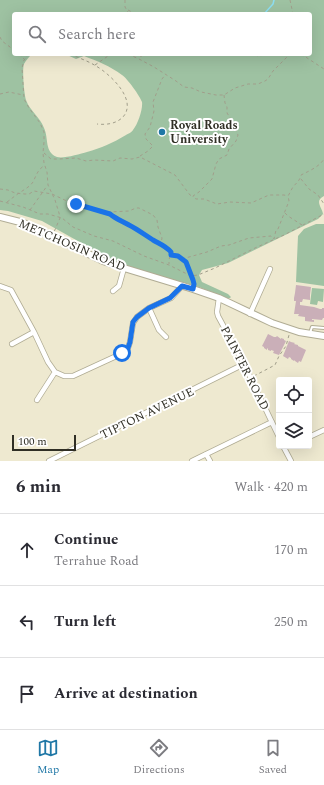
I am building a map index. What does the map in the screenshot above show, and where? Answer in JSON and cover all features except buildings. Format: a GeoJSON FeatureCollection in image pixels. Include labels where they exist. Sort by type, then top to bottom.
{"type":"FeatureCollection","features":[{"type":"Feature","properties":{"kind":"main road","name":"METCHOSIN ROAD"},"geometry":{"type":"LineString","coordinates":[[0,217],[24,223],[97,258],[124,268],[219,298],[250,314],[272,323],[310,334],[324,336]]}},
{"type":"Feature","properties":{"kind":"street"},"geometry":{"type":"LineString","coordinates":[[113,291],[119,286],[124,268]]}},
{"type":"Feature","properties":{"kind":"street"},"geometry":{"type":"LineString","coordinates":[[250,314],[270,269]]}},
{"type":"Feature","properties":{"kind":"street"},"geometry":{"type":"LineString","coordinates":[[0,286],[11,290],[34,332],[48,362],[55,372],[64,376],[73,376],[122,353],[128,348],[133,322],[137,317],[149,308],[170,298],[182,286]]}},
{"type":"Feature","properties":{"kind":"street","name":"PAINTER ROAD"},"geometry":{"type":"LineString","coordinates":[[219,298],[217,312],[218,316],[244,364],[276,431]]}},
{"type":"Feature","properties":{"kind":"street"},"geometry":{"type":"LineString","coordinates":[[149,308],[159,330],[166,337]]}},
{"type":"Feature","properties":{"kind":"street"},"geometry":{"type":"LineString","coordinates":[[12,344],[34,332]]}},
{"type":"Feature","properties":{"kind":"street","name":"TIPTON AVENUE"},"geometry":{"type":"LineString","coordinates":[[49,461],[244,364]]}},
{"type":"Feature","properties":{"kind":"street"},"geometry":{"type":"LineString","coordinates":[[37,400],[55,372]]}},
{"type":"Feature","properties":{"kind":"street"},"geometry":{"type":"LineString","coordinates":[[192,461],[272,422]]}},
{"type":"Feature","properties":{"kind":"street"},"geometry":{"type":"LineString","coordinates":[[312,435],[324,430]]}},
{"type":"Feature","properties":{"kind":"street"},"geometry":{"type":"LineString","coordinates":[[286,449],[291,461]]}},
{"type":"Feature","properties":{"kind":"street"},"geometry":{"type":"LineString","coordinates":[[206,454],[210,461]]}},
{"type":"Feature","properties":{"kind":"lane"},"geometry":{"type":"LineString","coordinates":[[310,334],[312,327],[324,328]]}},
{"type":"Feature","properties":{"kind":"path"},"geometry":{"type":"LineString","coordinates":[[126,0],[126,8],[132,12]]}},
{"type":"Feature","properties":{"kind":"path"},"geometry":{"type":"LineString","coordinates":[[290,0],[293,12]]}},
{"type":"Feature","properties":{"kind":"path"},"geometry":{"type":"LineString","coordinates":[[0,37],[2,41],[12,49]]}},
{"type":"Feature","properties":{"kind":"path"},"geometry":{"type":"LineString","coordinates":[[21,56],[24,60]]}},
{"type":"Feature","properties":{"kind":"path"},"geometry":{"type":"LineString","coordinates":[[27,56],[24,60],[22,68],[24,99],[42,128],[44,142],[43,153],[48,185],[60,218],[52,236]]}},
{"type":"Feature","properties":{"kind":"path"},"geometry":{"type":"LineString","coordinates":[[75,56],[95,65],[107,74],[124,94],[127,102],[125,114],[118,121],[108,124],[97,124]]}},
{"type":"Feature","properties":{"kind":"path"},"geometry":{"type":"LineString","coordinates":[[95,65],[108,56]]}},
{"type":"Feature","properties":{"kind":"path"},"geometry":{"type":"LineString","coordinates":[[132,56],[166,74],[184,87],[216,95],[224,95],[235,88],[248,84],[258,84],[265,81],[288,56]]}},
{"type":"Feature","properties":{"kind":"path"},"geometry":{"type":"LineString","coordinates":[[304,56],[324,69]]}},
{"type":"Feature","properties":{"kind":"path"},"geometry":{"type":"LineString","coordinates":[[43,153],[46,153],[52,159],[76,158],[86,161],[113,161],[120,158],[132,159],[140,157],[153,146],[146,139],[145,134],[150,127],[154,111],[154,102],[162,79],[166,74]]}},
{"type":"Feature","properties":{"kind":"path"},"geometry":{"type":"LineString","coordinates":[[0,94],[9,92],[24,95]]}},
{"type":"Feature","properties":{"kind":"path"},"geometry":{"type":"LineString","coordinates":[[193,196],[212,180],[216,164],[219,159],[227,155],[238,135],[227,112],[224,95]]}},
{"type":"Feature","properties":{"kind":"path"},"geometry":{"type":"LineString","coordinates":[[140,157],[175,175],[190,195],[196,199],[204,199],[218,204],[230,202],[251,203],[268,195],[288,196]]}},
{"type":"Feature","properties":{"kind":"path"},"geometry":{"type":"LineString","coordinates":[[274,239],[276,230],[278,229],[289,201],[288,196],[292,191],[292,188],[301,178],[301,175],[314,168],[324,159]]}},
{"type":"Feature","properties":{"kind":"path"},"geometry":{"type":"LineString","coordinates":[[7,203],[13,196],[27,188],[32,183],[41,168],[45,166]]}},
{"type":"Feature","properties":{"kind":"path"},"geometry":{"type":"LineString","coordinates":[[301,178],[309,189],[318,195],[324,204]]}},
{"type":"Feature","properties":{"kind":"path"},"geometry":{"type":"LineString","coordinates":[[30,210],[48,185]]}},
{"type":"Feature","properties":{"kind":"path"},"geometry":{"type":"LineString","coordinates":[[0,189],[25,194],[29,194],[34,191],[52,194],[71,203],[110,214],[167,247],[171,252],[169,265]]}},
{"type":"Feature","properties":{"kind":"path"},"geometry":{"type":"LineString","coordinates":[[0,201],[23,207],[40,214],[48,214],[62,218],[73,227],[94,236],[113,241],[191,276],[198,275],[215,268],[324,214]]}},
{"type":"Feature","properties":{"kind":"path"},"geometry":{"type":"LineString","coordinates":[[107,213],[129,211],[139,208],[153,215],[157,220],[162,238],[161,244]]}},
{"type":"Feature","properties":{"kind":"path"},"geometry":{"type":"LineString","coordinates":[[285,212],[288,216],[302,225]]}},
{"type":"Feature","properties":{"kind":"path"},"geometry":{"type":"LineString","coordinates":[[182,259],[250,238],[271,236],[274,239]]}},
{"type":"Feature","properties":{"kind":"path"},"geometry":{"type":"LineString","coordinates":[[171,255],[178,256],[186,262],[194,284],[193,289]]}},
{"type":"Feature","properties":{"kind":"path"},"geometry":{"type":"LineString","coordinates":[[250,378],[275,366],[279,356],[286,346],[291,329]]}},
{"type":"Feature","properties":{"kind":"green space","name":"Royal Roads University"},"geometry":{"type":"Polygon","coordinates":[[[0,0],[324,0],[324,196],[319,200],[323,214],[318,219],[228,263],[202,270],[199,275],[202,282],[228,294],[231,297],[230,298],[199,287],[119,264],[42,221],[0,210],[0,0]],[[12,12],[12,56],[30,56],[23,67],[26,100],[42,124],[48,148],[53,155],[57,157],[67,157],[102,147],[131,132],[135,127],[141,112],[141,99],[124,77],[103,64],[84,56],[312,56],[312,12],[12,12]]]}},
{"type":"Feature","properties":{"kind":"green space","name":"Royal Roads University"},"geometry":{"type":"Polygon","coordinates":[[[69,56],[84,56],[76,59],[69,56]]]}},
{"type":"Feature","properties":{"kind":"green space"},"geometry":{"type":"Polygon","coordinates":[[[316,224],[324,224],[324,286],[296,282],[298,236],[304,229],[316,224]]]}},
{"type":"Feature","properties":{"kind":"green space"},"geometry":{"type":"Polygon","coordinates":[[[312,288],[324,289],[323,302],[318,301],[317,305],[310,304],[312,288]]]}},
{"type":"Feature","properties":{"kind":"waterway"},"geometry":{"type":"LineString","coordinates":[[266,12],[273,4],[274,0]]}},
{"type":"Feature","properties":{"kind":"place","name":"Royal Roads University"},"geometry":{"type":"Point","coordinates":[162,132]}},
{"type":"Feature","properties":{"kind":"route"},"geometry":{"type":"LineString","coordinates":[[76,204],[110,214],[167,247],[171,252],[171,255],[178,256],[186,262],[193,280],[193,289],[182,286],[170,298],[149,308],[137,317],[133,322],[128,348],[122,353]]}}]}
